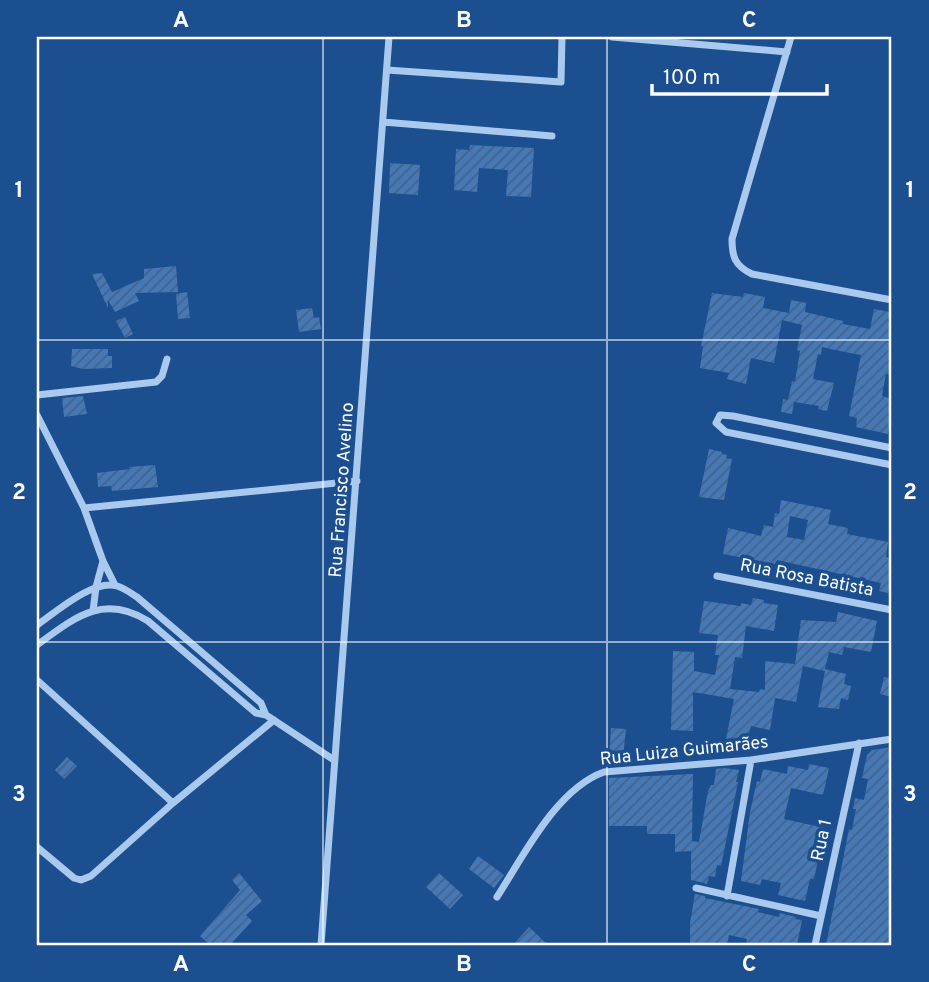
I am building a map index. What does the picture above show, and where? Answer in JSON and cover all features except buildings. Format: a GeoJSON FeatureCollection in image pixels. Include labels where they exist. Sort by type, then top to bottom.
{"type":"FeatureCollection","features":[{"type":"Feature","properties":{"kind":"street","name":"Rua Francisco Avelino"},"geometry":{"type":"LineString","coordinates":[[321,945],[389,37]]}},
{"type":"Feature","properties":{"kind":"street"},"geometry":{"type":"LineString","coordinates":[[387,70],[561,82],[562,37]]}},
{"type":"Feature","properties":{"kind":"street"},"geometry":{"type":"LineString","coordinates":[[612,37],[787,52]]}},
{"type":"Feature","properties":{"kind":"street"},"geometry":{"type":"LineString","coordinates":[[791,37],[732,239],[733,258],[752,274],[892,300]]}},
{"type":"Feature","properties":{"kind":"street"},"geometry":{"type":"LineString","coordinates":[[383,122],[552,136]]}},
{"type":"Feature","properties":{"kind":"street"},"geometry":{"type":"LineString","coordinates":[[37,395],[156,382],[162,376],[167,359]]}},
{"type":"Feature","properties":{"kind":"street"},"geometry":{"type":"LineString","coordinates":[[37,415],[84,508],[103,561],[115,585]]}},
{"type":"Feature","properties":{"kind":"street"},"geometry":{"type":"LineString","coordinates":[[720,415],[733,415],[892,448],[891,465],[726,432],[716,423],[720,415]]}},
{"type":"Feature","properties":{"kind":"street"},"geometry":{"type":"LineString","coordinates":[[84,508],[357,481]]}},
{"type":"Feature","properties":{"kind":"street"},"geometry":{"type":"LineString","coordinates":[[93,611],[103,561]]}},
{"type":"Feature","properties":{"kind":"street","name":"Rua Rosa Batista"},"geometry":{"type":"LineString","coordinates":[[717,576],[892,610]]}},
{"type":"Feature","properties":{"kind":"street"},"geometry":{"type":"LineString","coordinates":[[37,625],[83,593],[96,587],[115,585],[137,597],[261,703],[266,715]]}},
{"type":"Feature","properties":{"kind":"street"},"geometry":{"type":"LineString","coordinates":[[37,645],[72,619],[93,611],[121,608],[135,613],[148,621],[256,713],[266,715],[334,760]]}},
{"type":"Feature","properties":{"kind":"street"},"geometry":{"type":"LineString","coordinates":[[37,680],[173,803]]}},
{"type":"Feature","properties":{"kind":"street"},"geometry":{"type":"LineString","coordinates":[[37,847],[63,871],[81,880],[91,876],[173,803],[274,720]]}},
{"type":"Feature","properties":{"kind":"street","name":"Rua Luiza Guimarães"},"geometry":{"type":"LineString","coordinates":[[497,897],[563,801],[592,776],[604,772],[751,760],[892,738]]}},
{"type":"Feature","properties":{"kind":"street","name":"Rua 1"},"geometry":{"type":"LineString","coordinates":[[815,945],[859,743]]}},
{"type":"Feature","properties":{"kind":"street"},"geometry":{"type":"LineString","coordinates":[[727,896],[751,760]]}},
{"type":"Feature","properties":{"kind":"street"},"geometry":{"type":"LineString","coordinates":[[696,888],[821,916]]}}]}
